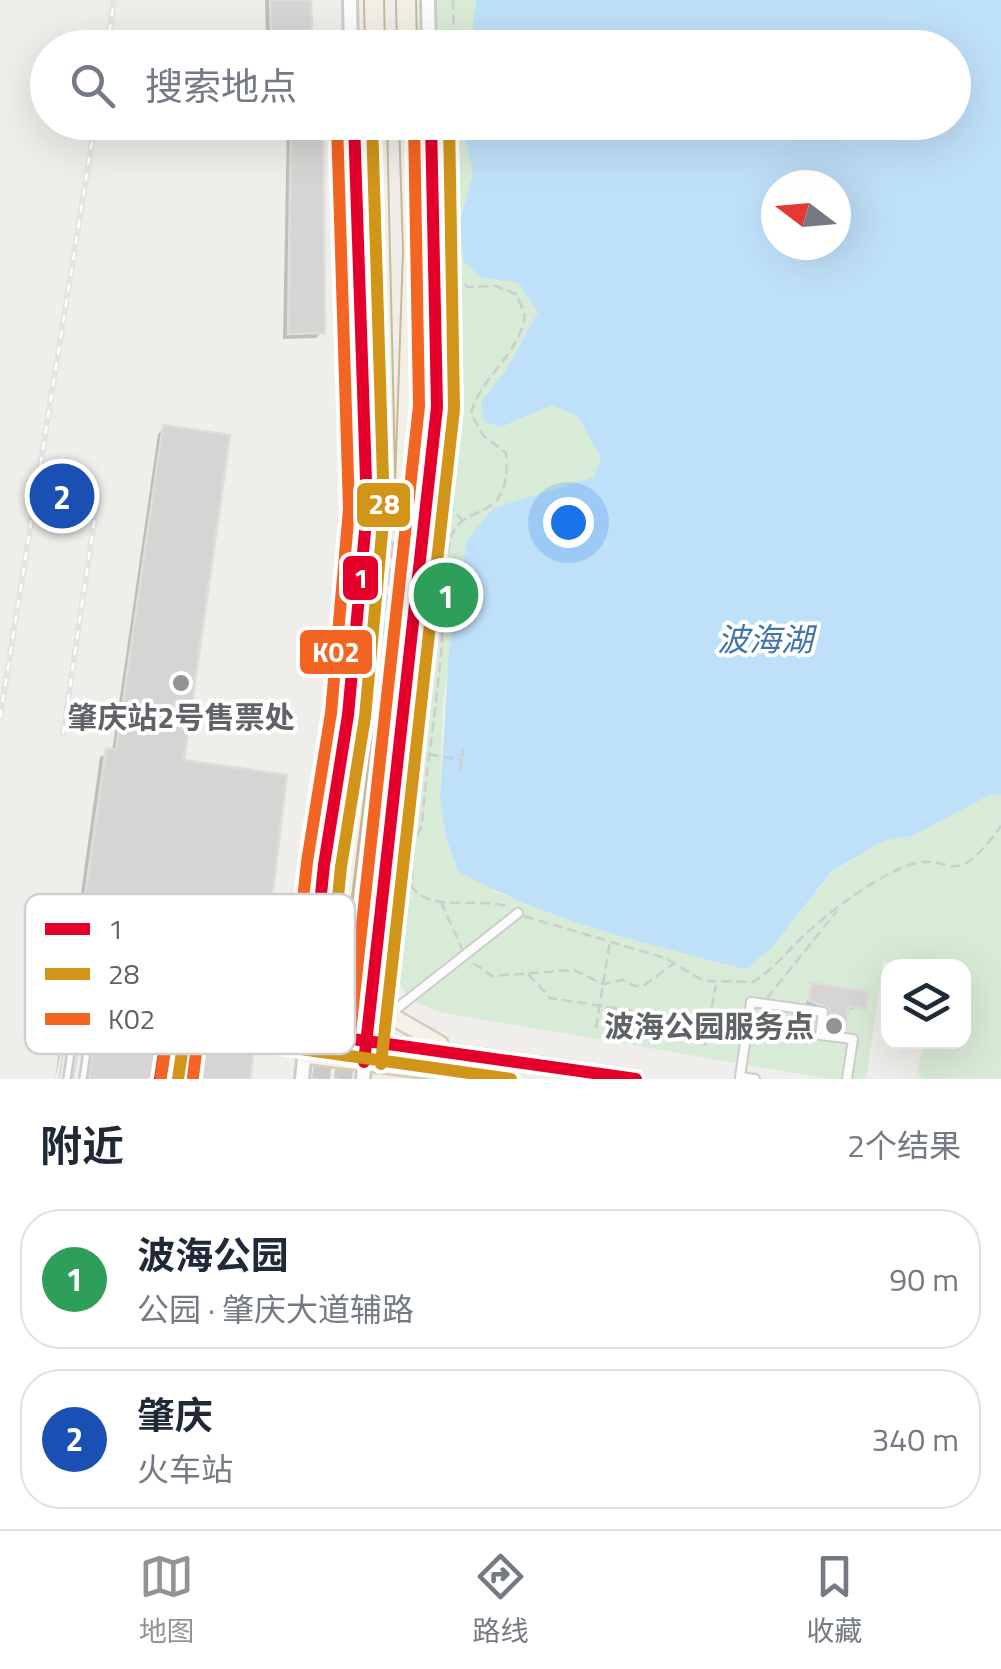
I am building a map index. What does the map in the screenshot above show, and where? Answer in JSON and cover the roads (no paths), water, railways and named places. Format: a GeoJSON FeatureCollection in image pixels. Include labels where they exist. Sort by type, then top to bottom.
{"type":"FeatureCollection","features":[{"type":"Feature","properties":{"kind":"highway"},"geometry":{"type":"LineString","coordinates":[[374,0],[375,30]]}},
{"type":"Feature","properties":{"kind":"highway"},"geometry":{"type":"LineString","coordinates":[[406,0],[407,30]]}},
{"type":"Feature","properties":{"kind":"highway"},"geometry":{"type":"LineString","coordinates":[[378,140],[395,514]]}},
{"type":"Feature","properties":{"kind":"highway"},"geometry":{"type":"LineString","coordinates":[[395,514],[412,251],[409,140]]}},
{"type":"Feature","properties":{"kind":"highway"},"geometry":{"type":"LineString","coordinates":[[340,894],[356,716]]}},
{"type":"Feature","properties":{"kind":"highway"},"geometry":{"type":"LineString","coordinates":[[363,976],[384,721]]}},
{"type":"Feature","properties":{"kind":"main road"},"geometry":{"type":"LineString","coordinates":[[363,976],[406,1028],[452,1050]]}},
{"type":"Feature","properties":{"kind":"main road"},"geometry":{"type":"LineString","coordinates":[[355,1039],[636,1079]]}},
{"type":"Feature","properties":{"kind":"main road"},"geometry":{"type":"LineString","coordinates":[[450,1072],[452,1050]]}},
{"type":"Feature","properties":{"kind":"main road"},"geometry":{"type":"LineString","coordinates":[[304,1054],[364,1070],[450,1072],[496,1079]]}},
{"type":"Feature","properties":{"kind":"main road"},"geometry":{"type":"LineString","coordinates":[[408,1079],[450,1072]]}},
{"type":"Feature","properties":{"kind":"street"},"geometry":{"type":"LineString","coordinates":[[350,0],[351,30]]}},
{"type":"Feature","properties":{"kind":"street"},"geometry":{"type":"LineString","coordinates":[[428,0],[429,30]]}},
{"type":"Feature","properties":{"kind":"street"},"geometry":{"type":"LineString","coordinates":[[359,140],[395,514]]}},
{"type":"Feature","properties":{"kind":"street"},"geometry":{"type":"LineString","coordinates":[[360,140],[382,278]]}},
{"type":"Feature","properties":{"kind":"street"},"geometry":{"type":"LineString","coordinates":[[395,514],[426,480],[437,406],[431,140]]}},
{"type":"Feature","properties":{"kind":"street"},"geometry":{"type":"LineString","coordinates":[[412,251],[423,321],[426,480]]}},
{"type":"Feature","properties":{"kind":"street"},"geometry":{"type":"LineString","coordinates":[[321,894],[356,716]]}},
{"type":"Feature","properties":{"kind":"street"},"geometry":{"type":"LineString","coordinates":[[364,1070],[363,976],[407,722]]}},
{"type":"Feature","properties":{"kind":"street"},"geometry":{"type":"LineString","coordinates":[[391,1013],[518,912]]}},
{"type":"Feature","properties":{"kind":"street"},"geometry":{"type":"LineString","coordinates":[[756,1079],[740,1077],[751,1002],[823,1012],[820,1035],[853,1040],[848,1079]]}},
{"type":"Feature","properties":{"kind":"street"},"geometry":{"type":"LineString","coordinates":[[302,1079],[304,1054]]}},
{"type":"Feature","properties":{"kind":"lane"},"geometry":{"type":"LineString","coordinates":[[67,1079],[71,1054]]}},
{"type":"Feature","properties":{"kind":"lane"},"geometry":{"type":"LineString","coordinates":[[83,1079],[87,1054]]}},
{"type":"Feature","properties":{"kind":"water","name":"波海湖"},"geometry":{"type":"Polygon","coordinates":[[[476,0],[1001,0],[1001,795],[988,796],[912,836],[883,841],[831,872],[771,949],[745,969],[561,917],[458,871],[446,837],[440,799],[449,650],[467,540],[493,508],[594,477],[601,458],[578,417],[552,405],[502,427],[484,422],[481,401],[506,370],[538,312],[517,282],[482,278],[464,262],[460,220],[473,174],[466,140],[971,140],[971,30],[472,30],[476,0]]]}},
{"type":"Feature","properties":{"kind":"tunnel"},"geometry":{"type":"LineString","coordinates":[[348,715],[367,510]]}},
{"type":"Feature","properties":{"kind":"tunnel"},"geometry":{"type":"LineString","coordinates":[[364,718],[386,512]]}},
{"type":"Feature","properties":{"kind":"tunnel"},"geometry":{"type":"LineString","coordinates":[[384,721],[404,515]]}},
{"type":"Feature","properties":{"kind":"tunnel"},"geometry":{"type":"LineString","coordinates":[[404,724],[423,519]]}},
{"type":"Feature","properties":{"kind":"tunnel"},"geometry":{"type":"LineString","coordinates":[[321,1079],[324,1054]]}},
{"type":"Feature","properties":{"kind":"tunnel"},"geometry":{"type":"LineString","coordinates":[[343,1079],[346,1054]]}},
{"type":"Feature","properties":{"kind":"railway"},"geometry":{"type":"LineString","coordinates":[[110,30],[114,0]]}},
{"type":"Feature","properties":{"kind":"railway"},"geometry":{"type":"LineString","coordinates":[[0,718],[92,140]]}},
{"type":"Feature","properties":{"kind":"railway"},"geometry":{"type":"LineString","coordinates":[[63,734],[97,502]]}},
{"type":"Feature","properties":{"kind":"place","name":"肇庆"},"geometry":{"type":"Point","coordinates":[62,496]}},
{"type":"Feature","properties":{"kind":"place","name":"波海公园"},"geometry":{"type":"Point","coordinates":[446,595]}},
{"type":"Feature","properties":{"kind":"place","name":"肇庆站2号售票处"},"geometry":{"type":"Point","coordinates":[181,683]}},
{"type":"Feature","properties":{"kind":"place","name":"波海公园服务点"},"geometry":{"type":"Point","coordinates":[834,1026]}}]}
